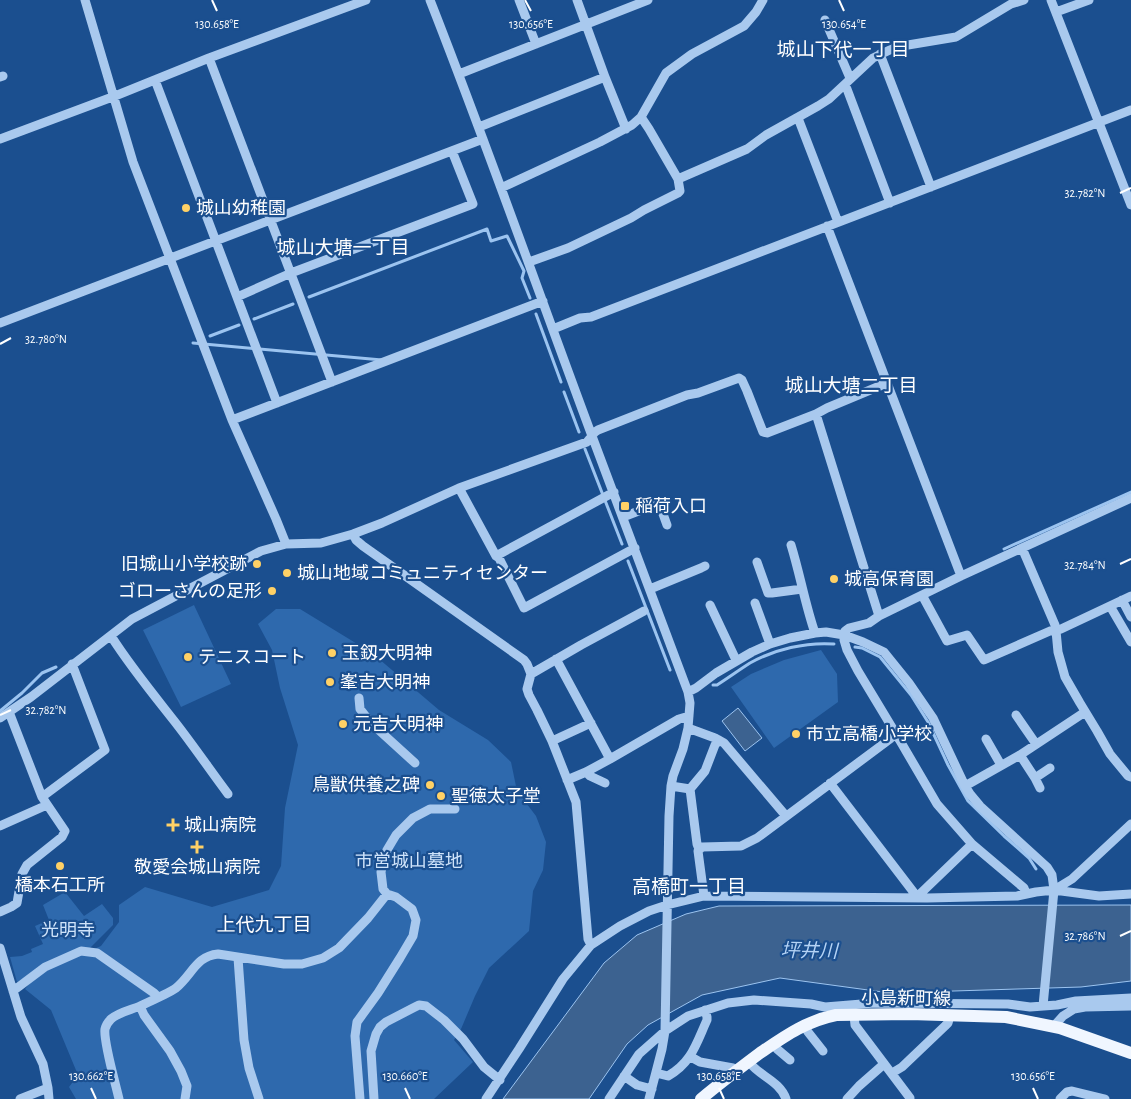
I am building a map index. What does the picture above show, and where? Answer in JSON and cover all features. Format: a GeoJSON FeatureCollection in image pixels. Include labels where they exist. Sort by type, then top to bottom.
{"type":"FeatureCollection","features":[{"type":"Feature","properties":{"kind":"main road","name":"小島新町線"},"geometry":{"type":"LineString","coordinates":[[701,1099],[773,1044],[825,1012],[836,1015],[910,1014],[1006,1017],[1054,1026],[1131,1053]]}},
{"type":"Feature","properties":{"kind":"street"},"geometry":{"type":"LineString","coordinates":[[85,0],[133,162],[232,420],[286,544]]}},
{"type":"Feature","properties":{"kind":"street"},"geometry":{"type":"LineString","coordinates":[[0,139],[209,58],[366,0]]}},
{"type":"Feature","properties":{"kind":"street"},"geometry":{"type":"LineString","coordinates":[[430,0],[484,139],[612,493],[650,589],[650,608],[688,692],[690,703],[688,728],[673,776],[668,816],[665,1026],[662,1049],[649,1099]]}},
{"type":"Feature","properties":{"kind":"street"},"geometry":{"type":"LineString","coordinates":[[519,0],[536,44]]}},
{"type":"Feature","properties":{"kind":"street"},"geometry":{"type":"LineString","coordinates":[[577,0],[626,128]]}},
{"type":"Feature","properties":{"kind":"street"},"geometry":{"type":"LineString","coordinates":[[459,74],[648,0]]}},
{"type":"Feature","properties":{"kind":"street"},"geometry":{"type":"LineString","coordinates":[[501,188],[632,125],[641,118],[666,73],[692,54],[744,26],[763,0]]}},
{"type":"Feature","properties":{"kind":"street"},"geometry":{"type":"LineString","coordinates":[[678,180],[747,149],[766,135],[829,99],[873,58],[880,54],[896,47],[956,37],[1011,4],[1024,0]]}},
{"type":"Feature","properties":{"kind":"street"},"geometry":{"type":"LineString","coordinates":[[1051,0],[1131,205]]}},
{"type":"Feature","properties":{"kind":"street"},"geometry":{"type":"LineString","coordinates":[[1056,12],[1089,0]]}},
{"type":"Feature","properties":{"kind":"street"},"geometry":{"type":"LineString","coordinates":[[825,20],[847,81],[847,89],[890,203]]}},
{"type":"Feature","properties":{"kind":"street"},"geometry":{"type":"LineString","coordinates":[[880,54],[931,187]]}},
{"type":"Feature","properties":{"kind":"street"},"geometry":{"type":"LineString","coordinates":[[209,58],[332,382]]}},
{"type":"Feature","properties":{"kind":"street"},"geometry":{"type":"LineString","coordinates":[[479,127],[605,77]]}},
{"type":"Feature","properties":{"kind":"street"},"geometry":{"type":"LineString","coordinates":[[155,80],[277,403]]}},
{"type":"Feature","properties":{"kind":"street"},"geometry":{"type":"LineString","coordinates":[[553,329],[890,203],[1131,110]]}},
{"type":"Feature","properties":{"kind":"street"},"geometry":{"type":"LineString","coordinates":[[529,262],[568,248],[631,218],[680,191],[678,180],[641,118]]}},
{"type":"Feature","properties":{"kind":"street"},"geometry":{"type":"LineString","coordinates":[[798,118],[838,222]]}},
{"type":"Feature","properties":{"kind":"street"},"geometry":{"type":"LineString","coordinates":[[0,323],[484,139]]}},
{"type":"Feature","properties":{"kind":"street"},"geometry":{"type":"LineString","coordinates":[[237,297],[291,273],[473,204],[452,151]]}},
{"type":"Feature","properties":{"kind":"street"},"geometry":{"type":"LineString","coordinates":[[827,226],[961,576]]}},
{"type":"Feature","properties":{"kind":"street"},"geometry":{"type":"LineString","coordinates":[[232,420],[543,301]]}},
{"type":"Feature","properties":{"kind":"street"},"geometry":{"type":"LineString","coordinates":[[0,718],[132,619],[261,551],[286,544],[321,543],[353,534],[459,488],[587,442],[598,430],[687,395],[739,378],[742,380],[747,391],[763,432],[767,433],[887,383]]}},
{"type":"Feature","properties":{"kind":"street"},"geometry":{"type":"LineString","coordinates":[[816,414],[879,616]]}},
{"type":"Feature","properties":{"kind":"street"},"geometry":{"type":"LineString","coordinates":[[459,488],[496,556],[499,558],[524,608],[635,548]]}},
{"type":"Feature","properties":{"kind":"street"},"geometry":{"type":"LineString","coordinates":[[496,556],[612,493]]}},
{"type":"Feature","properties":{"kind":"street"},"geometry":{"type":"LineString","coordinates":[[1026,894],[1024,888],[972,844],[936,804],[899,739],[894,734],[894,729],[848,650],[844,640],[845,631],[869,623],[879,616],[961,576],[1131,498]]}},
{"type":"Feature","properties":{"kind":"street"},"geometry":{"type":"LineString","coordinates":[[623,517],[660,502],[667,524]]}},
{"type":"Feature","properties":{"kind":"street"},"geometry":{"type":"LineString","coordinates":[[353,534],[356,540],[363,546],[527,664],[531,674],[527,689],[529,695],[552,741],[576,802],[590,945]]}},
{"type":"Feature","properties":{"kind":"street"},"geometry":{"type":"LineString","coordinates":[[791,545],[815,633]]}},
{"type":"Feature","properties":{"kind":"street"},"geometry":{"type":"LineString","coordinates":[[1022,548],[1056,631],[1060,664],[1065,676],[1084,712],[1110,754],[1128,776],[1131,777]]}},
{"type":"Feature","properties":{"kind":"street"},"geometry":{"type":"LineString","coordinates":[[757,562],[768,593],[802,589]]}},
{"type":"Feature","properties":{"kind":"street"},"geometry":{"type":"LineString","coordinates":[[650,589],[704,566]]}},
{"type":"Feature","properties":{"kind":"street"},"geometry":{"type":"LineString","coordinates":[[922,595],[947,641],[968,635],[984,660],[1056,631],[1131,596]]}},
{"type":"Feature","properties":{"kind":"street"},"geometry":{"type":"LineString","coordinates":[[1122,600],[1131,617]]}},
{"type":"Feature","properties":{"kind":"street"},"geometry":{"type":"LineString","coordinates":[[755,603],[770,644]]}},
{"type":"Feature","properties":{"kind":"street"},"geometry":{"type":"LineString","coordinates":[[710,605],[736,660]]}},
{"type":"Feature","properties":{"kind":"street"},"geometry":{"type":"LineString","coordinates":[[1110,606],[1131,642]]}},
{"type":"Feature","properties":{"kind":"street"},"geometry":{"type":"LineString","coordinates":[[531,674],[650,608]]}},
{"type":"Feature","properties":{"kind":"street"},"geometry":{"type":"LineString","coordinates":[[688,692],[736,660],[770,644],[790,638],[826,632],[844,635],[884,652],[909,683],[933,718],[965,786],[980,806],[1047,867],[1052,876],[1054,894],[1043,1003]]}},
{"type":"Feature","properties":{"kind":"street"},"geometry":{"type":"LineString","coordinates":[[111,636],[228,794]]}},
{"type":"Feature","properties":{"kind":"street"},"geometry":{"type":"LineString","coordinates":[[556,659],[610,759]]}},
{"type":"Feature","properties":{"kind":"street"},"geometry":{"type":"LineString","coordinates":[[42,796],[105,750],[72,664]]}},
{"type":"Feature","properties":{"kind":"street"},"geometry":{"type":"LineString","coordinates":[[359,698],[360,710],[371,723],[415,762]]}},
{"type":"Feature","properties":{"kind":"street"},"geometry":{"type":"LineString","coordinates":[[0,912],[17,903],[22,874],[27,865],[62,836],[64,831],[42,796],[9,712]]}},
{"type":"Feature","properties":{"kind":"street"},"geometry":{"type":"LineString","coordinates":[[965,786],[1020,755],[1084,712]]}},
{"type":"Feature","properties":{"kind":"street"},"geometry":{"type":"LineString","coordinates":[[1016,715],[1036,744]]}},
{"type":"Feature","properties":{"kind":"street"},"geometry":{"type":"LineString","coordinates":[[567,780],[610,759],[679,719],[689,716]]}},
{"type":"Feature","properties":{"kind":"street"},"geometry":{"type":"LineString","coordinates":[[552,741],[591,723]]}},
{"type":"Feature","properties":{"kind":"street"},"geometry":{"type":"LineString","coordinates":[[688,728],[724,743],[786,816]]}},
{"type":"Feature","properties":{"kind":"street"},"geometry":{"type":"LineString","coordinates":[[699,849],[702,847],[741,846],[757,838],[890,739],[894,734]]}},
{"type":"Feature","properties":{"kind":"street"},"geometry":{"type":"LineString","coordinates":[[986,739],[1001,765]]}},
{"type":"Feature","properties":{"kind":"street"},"geometry":{"type":"LineString","coordinates":[[704,896],[690,789],[705,771],[719,740]]}},
{"type":"Feature","properties":{"kind":"street"},"geometry":{"type":"LineString","coordinates":[[1020,755],[1040,788]]}},
{"type":"Feature","properties":{"kind":"street"},"geometry":{"type":"LineString","coordinates":[[1035,778],[1050,768]]}},
{"type":"Feature","properties":{"kind":"street"},"geometry":{"type":"LineString","coordinates":[[586,772],[605,783]]}},
{"type":"Feature","properties":{"kind":"street"},"geometry":{"type":"LineString","coordinates":[[830,783],[918,898]]}},
{"type":"Feature","properties":{"kind":"street"},"geometry":{"type":"LineString","coordinates":[[671,786],[690,789]]}},
{"type":"Feature","properties":{"kind":"street"},"geometry":{"type":"LineString","coordinates":[[0,826],[47,805]]}},
{"type":"Feature","properties":{"kind":"street"},"geometry":{"type":"LineString","coordinates":[[360,1099],[355,1036],[357,1022],[405,951],[413,936],[416,920],[412,909],[396,897],[387,894],[384,889],[381,872],[387,850],[396,835],[413,818],[430,809],[455,809]]}},
{"type":"Feature","properties":{"kind":"street"},"geometry":{"type":"LineString","coordinates":[[1054,894],[1131,825]]}},
{"type":"Feature","properties":{"kind":"street"},"geometry":{"type":"LineString","coordinates":[[918,898],[972,844]]}},
{"type":"Feature","properties":{"kind":"street"},"geometry":{"type":"LineString","coordinates":[[119,1099],[105,1036],[106,1027],[116,1015],[140,1006],[174,989],[200,961],[210,955],[218,954],[284,964],[302,964],[323,958],[339,948],[368,918],[387,894]]}},
{"type":"Feature","properties":{"kind":"street"},"geometry":{"type":"LineString","coordinates":[[486,1099],[500,1080],[563,979],[590,945],[620,926],[667,905],[704,896],[918,898],[1017,896],[1026,894],[1098,896],[1131,894]]}},
{"type":"Feature","properties":{"kind":"street"},"geometry":{"type":"LineString","coordinates":[[0,948],[2,963],[21,1017],[43,1064],[49,1099]]}},
{"type":"Feature","properties":{"kind":"street"},"geometry":{"type":"LineString","coordinates":[[13,991],[45,967],[81,952],[97,953],[158,997]]}},
{"type":"Feature","properties":{"kind":"street"},"geometry":{"type":"LineString","coordinates":[[238,958],[244,1040],[249,1068],[259,1099]]}},
{"type":"Feature","properties":{"kind":"street"},"geometry":{"type":"LineString","coordinates":[[609,1099],[639,1054],[665,1026],[688,1016],[728,1003],[754,1000],[811,1004],[825,1012],[874,1003],[1008,1004],[1030,1007],[1043,1003],[1057,1005],[1076,1001],[1130,1002]]}},
{"type":"Feature","properties":{"kind":"street"},"geometry":{"type":"LineString","coordinates":[[1054,1026],[1062,1016],[1074,1009],[1130,1002]]}},
{"type":"Feature","properties":{"kind":"street"},"geometry":{"type":"LineString","coordinates":[[374,1099],[371,1051],[376,1034],[386,1022],[420,1005],[426,1006],[444,1020],[463,1039],[484,1068],[500,1080]]}},
{"type":"Feature","properties":{"kind":"street"},"geometry":{"type":"LineString","coordinates":[[140,1006],[181,1071],[187,1086],[185,1099]]}},
{"type":"Feature","properties":{"kind":"street"},"geometry":{"type":"LineString","coordinates":[[656,1073],[668,1076],[691,1057],[707,1020],[705,1010]]}},
{"type":"Feature","properties":{"kind":"street"},"geometry":{"type":"LineString","coordinates":[[854,1015],[855,1025],[910,1098]]}},
{"type":"Feature","properties":{"kind":"street"},"geometry":{"type":"LineString","coordinates":[[892,1073],[902,1067],[945,1026],[950,1016]]}},
{"type":"Feature","properties":{"kind":"street"},"geometry":{"type":"LineString","coordinates":[[804,1025],[823,1051]]}},
{"type":"Feature","properties":{"kind":"street"},"geometry":{"type":"LineString","coordinates":[[773,1044],[790,1060]]}},
{"type":"Feature","properties":{"kind":"street"},"geometry":{"type":"LineString","coordinates":[[691,1057],[700,1062],[733,1068],[736,1071]]}},
{"type":"Feature","properties":{"kind":"street"},"geometry":{"type":"LineString","coordinates":[[749,1062],[772,1080],[785,1095],[786,1099]]}},
{"type":"Feature","properties":{"kind":"street"},"geometry":{"type":"LineString","coordinates":[[847,1099],[872,1073],[884,1064]]}},
{"type":"Feature","properties":{"kind":"street"},"geometry":{"type":"LineString","coordinates":[[624,1076],[637,1085],[652,1089]]}},
{"type":"Feature","properties":{"kind":"street"},"geometry":{"type":"LineString","coordinates":[[20,1099],[48,1088]]}},
{"type":"Feature","properties":{"kind":"street"},"geometry":{"type":"LineString","coordinates":[[1060,1099],[1067,1092],[1072,1091],[1105,1099]]}},
{"type":"Feature","properties":{"kind":"green space","name":"テニスコート"},"geometry":{"type":"Polygon","coordinates":[[[194,605],[231,684],[181,707],[143,630],[194,605]]]}},
{"type":"Feature","properties":{"kind":"green space","name":"市営城山墓地"},"geometry":{"type":"Polygon","coordinates":[[[276,609],[300,609],[372,653],[439,710],[488,740],[511,762],[517,791],[536,816],[546,842],[543,870],[533,891],[529,931],[489,968],[454,1040],[473,1062],[434,1099],[76,1099],[69,1087],[78,1075],[51,1010],[25,989],[34,978],[48,969],[101,946],[119,922],[119,905],[145,887],[212,907],[269,890],[281,866],[285,808],[298,745],[280,688],[272,650],[258,624],[276,609]]]}},
{"type":"Feature","properties":{"kind":"green space"},"geometry":{"type":"Polygon","coordinates":[[[821,650],[837,674],[838,702],[774,748],[731,687],[751,674],[784,660],[821,650]]]}},
{"type":"Feature","properties":{"kind":"green space","name":"光明寺"},"geometry":{"type":"Polygon","coordinates":[[[65,892],[84,916],[102,904],[113,918],[113,925],[88,950],[76,950],[17,982],[10,957],[22,956],[32,952],[31,949],[43,944],[35,926],[49,920],[43,905],[65,892]]]}},
{"type":"Feature","properties":{"kind":"water"},"geometry":{"type":"Polygon","coordinates":[[[738,708],[762,738],[745,751],[722,721],[738,708]]]}},
{"type":"Feature","properties":{"kind":"water","name":"坪井川"},"geometry":{"type":"Polygon","coordinates":[[[1131,905],[1131,981],[1081,987],[890,993],[780,978],[702,995],[648,1025],[627,1044],[589,1099],[503,1099],[604,963],[637,935],[686,914],[719,906],[1131,905]]]}},
{"type":"Feature","properties":{"kind":"waterway"},"geometry":{"type":"LineString","coordinates":[[309,297],[487,229],[491,241],[507,236],[524,271],[522,278],[530,298]]}},
{"type":"Feature","properties":{"kind":"waterway"},"geometry":{"type":"LineString","coordinates":[[254,319],[293,304]]}},
{"type":"Feature","properties":{"kind":"waterway"},"geometry":{"type":"LineString","coordinates":[[536,314],[561,382]]}},
{"type":"Feature","properties":{"kind":"waterway"},"geometry":{"type":"LineString","coordinates":[[210,336],[239,325]]}},
{"type":"Feature","properties":{"kind":"waterway"},"geometry":{"type":"LineString","coordinates":[[193,343],[382,360]]}},
{"type":"Feature","properties":{"kind":"waterway"},"geometry":{"type":"LineString","coordinates":[[564,392],[579,432]]}},
{"type":"Feature","properties":{"kind":"waterway"},"geometry":{"type":"LineString","coordinates":[[585,449],[622,544]]}},
{"type":"Feature","properties":{"kind":"waterway"},"geometry":{"type":"LineString","coordinates":[[1004,549],[1131,492]]}},
{"type":"Feature","properties":{"kind":"waterway"},"geometry":{"type":"LineString","coordinates":[[628,561],[670,670]]}},
{"type":"Feature","properties":{"kind":"waterway"},"geometry":{"type":"LineString","coordinates":[[713,685],[717,685],[750,663],[780,650],[802,645],[834,644]]}},
{"type":"Feature","properties":{"kind":"waterway"},"geometry":{"type":"LineString","coordinates":[[855,647],[862,648],[880,657],[911,695],[928,722],[948,765],[968,801],[1029,858],[1036,869]]}},
{"type":"Feature","properties":{"kind":"waterway"},"geometry":{"type":"LineString","coordinates":[[0,711],[42,673],[56,667]]}},
{"type":"Feature","properties":{"kind":"place","name":"城山幼稚園"},"geometry":{"type":"Point","coordinates":[186,208]}},
{"type":"Feature","properties":{"kind":"place","name":"稲荷入口"},"geometry":{"type":"Point","coordinates":[625,506]}},
{"type":"Feature","properties":{"kind":"place","name":"旧城山小学校跡"},"geometry":{"type":"Point","coordinates":[257,564]}},
{"type":"Feature","properties":{"kind":"place","name":"城山地域コミュニティセンター"},"geometry":{"type":"Point","coordinates":[287,573]}},
{"type":"Feature","properties":{"kind":"place","name":"城高保育園"},"geometry":{"type":"Point","coordinates":[834,579]}},
{"type":"Feature","properties":{"kind":"place","name":"ゴローさんの足形"},"geometry":{"type":"Point","coordinates":[272,591]}},
{"type":"Feature","properties":{"kind":"place","name":"玉釼大明神"},"geometry":{"type":"Point","coordinates":[332,653]}},
{"type":"Feature","properties":{"kind":"place","name":"テニスコート"},"geometry":{"type":"Point","coordinates":[188,657]}},
{"type":"Feature","properties":{"kind":"place","name":"峯吉大明神"},"geometry":{"type":"Point","coordinates":[330,682]}},
{"type":"Feature","properties":{"kind":"place","name":"元吉大明神"},"geometry":{"type":"Point","coordinates":[343,724]}},
{"type":"Feature","properties":{"kind":"place","name":"市立高橋小学校"},"geometry":{"type":"Point","coordinates":[796,734]}},
{"type":"Feature","properties":{"kind":"place","name":"鳥獣供養之碑"},"geometry":{"type":"Point","coordinates":[430,785]}},
{"type":"Feature","properties":{"kind":"place","name":"聖徳太子堂"},"geometry":{"type":"Point","coordinates":[441,796]}},
{"type":"Feature","properties":{"kind":"place","name":"城山病院"},"geometry":{"type":"Point","coordinates":[173,825]}},
{"type":"Feature","properties":{"kind":"place","name":"敬愛会城山病院"},"geometry":{"type":"Point","coordinates":[197,847]}},
{"type":"Feature","properties":{"kind":"place","name":"橋本石工所"},"geometry":{"type":"Point","coordinates":[60,866]}},
{"type":"Feature","properties":{"kind":"district","name":"城山下代一丁目"},"geometry":{"type":"Point","coordinates":[843,49]}},
{"type":"Feature","properties":{"kind":"district","name":"城山大塘一丁目"},"geometry":{"type":"Point","coordinates":[343,247]}},
{"type":"Feature","properties":{"kind":"district","name":"城山大塘二丁目"},"geometry":{"type":"Point","coordinates":[851,385]}},
{"type":"Feature","properties":{"kind":"district","name":"高橋町一丁目"},"geometry":{"type":"Point","coordinates":[689,886]}},
{"type":"Feature","properties":{"kind":"district","name":"上代九丁目"},"geometry":{"type":"Point","coordinates":[264,924]}}]}
